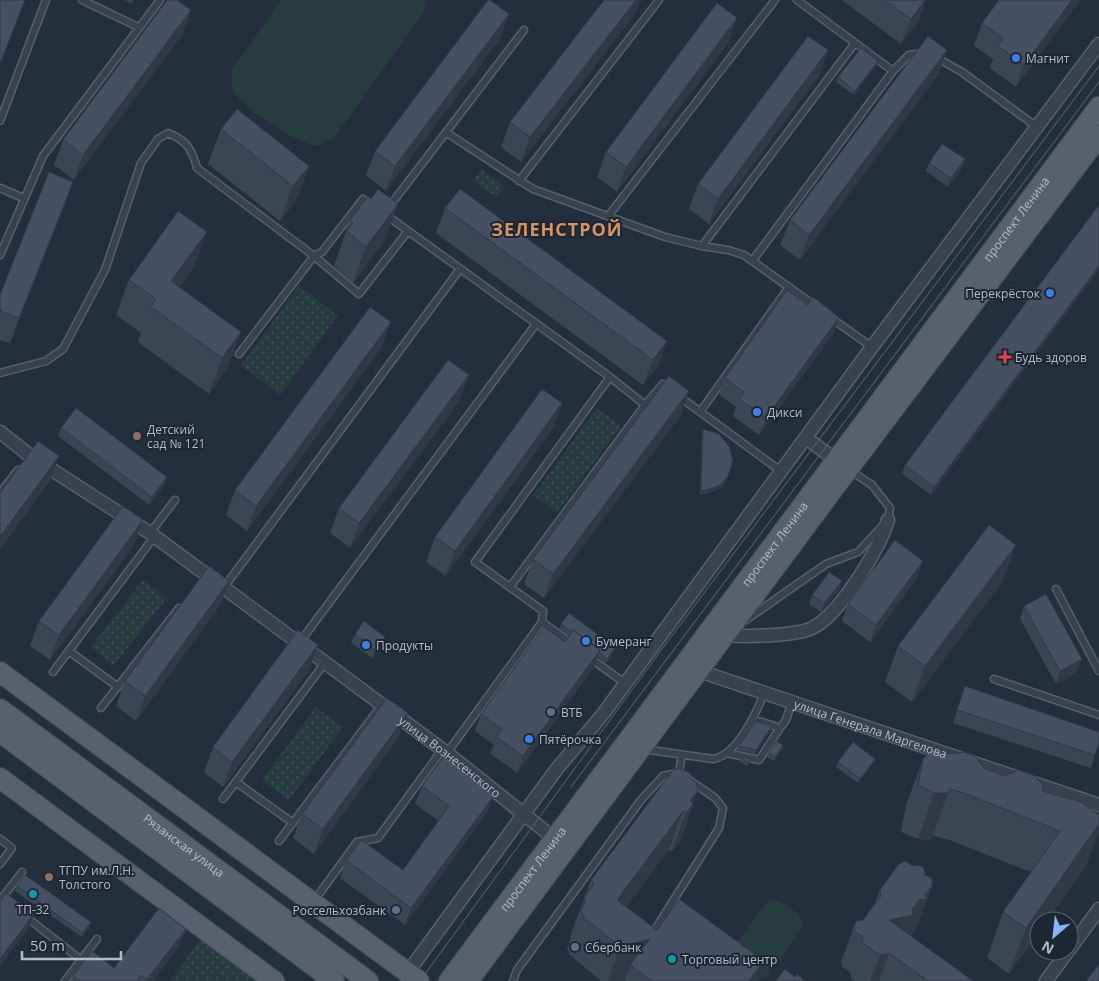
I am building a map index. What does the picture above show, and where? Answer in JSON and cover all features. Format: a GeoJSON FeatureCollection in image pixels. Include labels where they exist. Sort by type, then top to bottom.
{"type":"FeatureCollection","features":[{"type":"Feature","properties":{"kind":"main road","name":"проспект Ленина"},"geometry":{"type":"LineString","coordinates":[[449,981],[555,839],[692,668],[842,464],[1099,107]]}},
{"type":"Feature","properties":{"kind":"main road","name":"проспект Ленина"},"geometry":{"type":"LineString","coordinates":[[468,981],[642,749],[692,668],[725,636],[842,464],[1099,136]]}},
{"type":"Feature","properties":{"kind":"main road"},"geometry":{"type":"LineString","coordinates":[[0,672],[413,977]]}},
{"type":"Feature","properties":{"kind":"main road","name":"Рязанская улица"},"geometry":{"type":"LineString","coordinates":[[0,709],[368,981]]}},
{"type":"Feature","properties":{"kind":"main road","name":"Рязанская улица"},"geometry":{"type":"LineString","coordinates":[[0,732],[334,981]]}},
{"type":"Feature","properties":{"kind":"main road"},"geometry":{"type":"LineString","coordinates":[[0,778],[274,981]]}},
{"type":"Feature","properties":{"kind":"street"},"geometry":{"type":"LineString","coordinates":[[413,977],[556,770],[626,684],[872,347],[1099,44]]}},
{"type":"Feature","properties":{"kind":"street","name":"улица Вознесенского"},"geometry":{"type":"LineString","coordinates":[[0,432],[29,455],[152,535],[201,579],[223,589],[445,752],[555,839]]}},
{"type":"Feature","properties":{"kind":"street"},"geometry":{"type":"LineString","coordinates":[[806,438],[842,464]]}},
{"type":"Feature","properties":{"kind":"street"},"geometry":{"type":"LineString","coordinates":[[725,636],[750,637],[810,630],[823,623],[836,608],[876,550],[888,520]]}},
{"type":"Feature","properties":{"kind":"street","name":"улица Генерала Маргелова"},"geometry":{"type":"LineString","coordinates":[[692,668],[1099,806]]}},
{"type":"Feature","properties":{"kind":"street"},"geometry":{"type":"LineString","coordinates":[[1079,936],[1099,909]]}},
{"type":"Feature","properties":{"kind":"street"},"geometry":{"type":"LineString","coordinates":[[1046,981],[1061,961]]}},
{"type":"Feature","properties":{"kind":"lane"},"geometry":{"type":"LineString","coordinates":[[0,121],[46,0]]}},
{"type":"Feature","properties":{"kind":"lane"},"geometry":{"type":"LineString","coordinates":[[82,0],[138,27]]}},
{"type":"Feature","properties":{"kind":"lane"},"geometry":{"type":"LineString","coordinates":[[0,255],[23,198],[43,156],[160,0]]}},
{"type":"Feature","properties":{"kind":"lane"},"geometry":{"type":"LineString","coordinates":[[519,180],[659,0]]}},
{"type":"Feature","properties":{"kind":"lane"},"geometry":{"type":"LineString","coordinates":[[609,215],[775,0]]}},
{"type":"Feature","properties":{"kind":"lane"},"geometry":{"type":"LineString","coordinates":[[797,0],[893,71]]}},
{"type":"Feature","properties":{"kind":"lane"},"geometry":{"type":"LineString","coordinates":[[384,214],[524,30]]}},
{"type":"Feature","properties":{"kind":"lane"},"geometry":{"type":"LineString","coordinates":[[702,246],[855,43]]}},
{"type":"Feature","properties":{"kind":"lane"},"geometry":{"type":"LineString","coordinates":[[753,260],[893,71],[908,54],[918,52],[931,54],[962,72],[1037,127]]}},
{"type":"Feature","properties":{"kind":"lane"},"geometry":{"type":"LineString","coordinates":[[0,374],[46,361],[62,349],[105,270],[141,163],[158,139],[168,132],[181,138],[190,147],[197,168],[314,256],[359,294],[408,231]]}},
{"type":"Feature","properties":{"kind":"lane"},"geometry":{"type":"LineString","coordinates":[[447,133],[533,189],[609,215],[665,237],[702,246],[735,251],[753,260],[819,309]]}},
{"type":"Feature","properties":{"kind":"lane"},"geometry":{"type":"LineString","coordinates":[[0,188],[23,198]]}},
{"type":"Feature","properties":{"kind":"lane"},"geometry":{"type":"LineString","coordinates":[[239,354],[314,256],[322,252],[363,199],[610,377],[645,405]]}},
{"type":"Feature","properties":{"kind":"lane"},"geometry":{"type":"LineString","coordinates":[[223,589],[460,269]]}},
{"type":"Feature","properties":{"kind":"lane"},"geometry":{"type":"LineString","coordinates":[[700,412],[789,287]]}},
{"type":"Feature","properties":{"kind":"lane"},"geometry":{"type":"LineString","coordinates":[[827,314],[872,347]]}},
{"type":"Feature","properties":{"kind":"lane"},"geometry":{"type":"LineString","coordinates":[[298,645],[536,324]]}},
{"type":"Feature","properties":{"kind":"lane"},"geometry":{"type":"LineString","coordinates":[[313,902],[357,842],[378,838],[542,622],[543,611],[475,562],[610,377]]}},
{"type":"Feature","properties":{"kind":"lane"},"geometry":{"type":"LineString","coordinates":[[510,587],[645,405],[663,384],[782,472]]}},
{"type":"Feature","properties":{"kind":"lane"},"geometry":{"type":"LineString","coordinates":[[0,492],[29,455]]}},
{"type":"Feature","properties":{"kind":"lane"},"geometry":{"type":"LineString","coordinates":[[725,636],[826,564],[858,552],[888,520],[890,508],[872,485],[842,464]]}},
{"type":"Feature","properties":{"kind":"lane"},"geometry":{"type":"LineString","coordinates":[[53,672],[152,535],[174,500]]}},
{"type":"Feature","properties":{"kind":"lane"},"geometry":{"type":"LineString","coordinates":[[1056,589],[1099,671]]}},
{"type":"Feature","properties":{"kind":"lane"},"geometry":{"type":"LineString","coordinates":[[101,708],[181,605]]}},
{"type":"Feature","properties":{"kind":"lane"},"geometry":{"type":"LineString","coordinates":[[542,622],[580,650]]}},
{"type":"Feature","properties":{"kind":"lane"},"geometry":{"type":"LineString","coordinates":[[69,651],[118,687]]}},
{"type":"Feature","properties":{"kind":"lane"},"geometry":{"type":"LineString","coordinates":[[587,655],[626,684]]}},
{"type":"Feature","properties":{"kind":"lane"},"geometry":{"type":"LineString","coordinates":[[223,799],[324,664]]}},
{"type":"Feature","properties":{"kind":"lane"},"geometry":{"type":"LineString","coordinates":[[994,679],[1099,715]]}},
{"type":"Feature","properties":{"kind":"lane"},"geometry":{"type":"LineString","coordinates":[[642,749],[713,759],[720,758],[727,753],[753,719],[764,693]]}},
{"type":"Feature","properties":{"kind":"lane"},"geometry":{"type":"LineString","coordinates":[[727,753],[759,760],[786,720],[792,702]]}},
{"type":"Feature","properties":{"kind":"lane"},"geometry":{"type":"LineString","coordinates":[[279,841],[381,706]]}},
{"type":"Feature","properties":{"kind":"lane"},"geometry":{"type":"LineString","coordinates":[[753,719],[780,728]]}},
{"type":"Feature","properties":{"kind":"lane"},"geometry":{"type":"LineString","coordinates":[[679,772],[682,755]]}},
{"type":"Feature","properties":{"kind":"lane"},"geometry":{"type":"LineString","coordinates":[[513,981],[517,970],[641,800],[663,776],[679,772],[715,798],[724,808],[719,828],[650,937]]}},
{"type":"Feature","properties":{"kind":"lane"},"geometry":{"type":"LineString","coordinates":[[236,782],[292,823]]}},
{"type":"Feature","properties":{"kind":"lane"},"geometry":{"type":"LineString","coordinates":[[0,838],[12,848],[0,864]]}},
{"type":"Feature","properties":{"kind":"lane"},"geometry":{"type":"LineString","coordinates":[[22,872],[2,898],[81,960]]}},
{"type":"Feature","properties":{"kind":"lane"},"geometry":{"type":"LineString","coordinates":[[65,981],[98,939]]}},
{"type":"Feature","properties":{"kind":"green space"},"geometry":{"type":"Polygon","coordinates":[[[281,0],[426,0],[424,12],[334,138],[320,145],[301,141],[263,119],[243,103],[233,87],[232,70],[281,0]]]}},
{"type":"Feature","properties":{"kind":"green space"},"geometry":{"type":"Polygon","coordinates":[[[482,169],[505,187],[496,198],[473,180],[482,169]]]}},
{"type":"Feature","properties":{"kind":"green space"},"geometry":{"type":"Polygon","coordinates":[[[299,286],[338,316],[280,395],[241,365],[299,286]]]}},
{"type":"Feature","properties":{"kind":"green space"},"geometry":{"type":"Polygon","coordinates":[[[597,408],[621,426],[557,513],[533,495],[597,408]]]}},
{"type":"Feature","properties":{"kind":"green space"},"geometry":{"type":"Polygon","coordinates":[[[143,580],[167,598],[114,665],[91,647],[143,580]]]}},
{"type":"Feature","properties":{"kind":"green space"},"geometry":{"type":"Polygon","coordinates":[[[316,707],[343,727],[289,800],[262,780],[316,707]]]}},
{"type":"Feature","properties":{"kind":"green space"},"geometry":{"type":"Polygon","coordinates":[[[771,900],[781,902],[796,912],[803,926],[767,977],[762,980],[755,979],[731,951],[766,903],[771,900]]]}},
{"type":"Feature","properties":{"kind":"green space"},"geometry":{"type":"Polygon","coordinates":[[[204,934],[268,981],[170,981],[204,934]]]}},
{"type":"Feature","properties":{"kind":"building"},"geometry":{"type":"Polygon","coordinates":[[[0,0],[25,0],[0,64],[0,0]]]}},
{"type":"Feature","properties":{"kind":"building"},"geometry":{"type":"Polygon","coordinates":[[[167,0],[177,0],[191,10],[83,155],[63,140],[167,0]]]}},
{"type":"Feature","properties":{"kind":"building"},"geometry":{"type":"Polygon","coordinates":[[[488,0],[509,14],[395,166],[375,151],[488,0]]]}},
{"type":"Feature","properties":{"kind":"building"},"geometry":{"type":"Polygon","coordinates":[[[604,0],[636,0],[530,137],[510,122],[604,0]]]}},
{"type":"Feature","properties":{"kind":"building"},"geometry":{"type":"Polygon","coordinates":[[[884,0],[925,0],[911,19],[884,0]]]}},
{"type":"Feature","properties":{"kind":"building"},"geometry":{"type":"Polygon","coordinates":[[[999,0],[1072,0],[1024,65],[998,46],[1003,38],[982,23],[999,0]]]}},
{"type":"Feature","properties":{"kind":"building"},"geometry":{"type":"Polygon","coordinates":[[[717,3],[737,18],[626,167],[606,152],[717,3]]]}},
{"type":"Feature","properties":{"kind":"building"},"geometry":{"type":"Polygon","coordinates":[[[808,36],[828,50],[718,199],[698,184],[808,36]]]}},
{"type":"Feature","properties":{"kind":"building"},"geometry":{"type":"Polygon","coordinates":[[[928,36],[947,50],[809,235],[790,220],[928,36]]]}},
{"type":"Feature","properties":{"kind":"building"},"geometry":{"type":"Polygon","coordinates":[[[861,48],[878,61],[855,91],[838,77],[861,48]]]}},
{"type":"Feature","properties":{"kind":"building"},"geometry":{"type":"Polygon","coordinates":[[[237,109],[309,166],[293,186],[221,129],[237,109]]]}},
{"type":"Feature","properties":{"kind":"building"},"geometry":{"type":"Polygon","coordinates":[[[942,144],[965,159],[951,178],[929,163],[942,144]]]}},
{"type":"Feature","properties":{"kind":"building"},"geometry":{"type":"Polygon","coordinates":[[[49,172],[73,182],[19,318],[0,311],[0,295],[49,172]]]}},
{"type":"Feature","properties":{"kind":"building"},"geometry":{"type":"Polygon","coordinates":[[[378,189],[398,204],[366,247],[347,231],[353,223],[350,220],[368,196],[371,199],[378,189]]]}},
{"type":"Feature","properties":{"kind":"building"},"geometry":{"type":"Polygon","coordinates":[[[460,189],[667,341],[653,360],[445,208],[460,189]]]}},
{"type":"Feature","properties":{"kind":"building"},"geometry":{"type":"Polygon","coordinates":[[[1099,205],[1099,266],[934,487],[905,465],[1099,205]]]}},
{"type":"Feature","properties":{"kind":"building"},"geometry":{"type":"Polygon","coordinates":[[[178,211],[207,232],[171,281],[241,332],[222,358],[151,307],[156,299],[129,280],[178,211]]]}},
{"type":"Feature","properties":{"kind":"building"},"geometry":{"type":"Polygon","coordinates":[[[787,290],[807,305],[813,297],[839,317],[766,418],[739,399],[744,392],[725,378],[787,290]]]}},
{"type":"Feature","properties":{"kind":"building"},"geometry":{"type":"Polygon","coordinates":[[[370,307],[391,322],[256,506],[235,490],[370,307]]]}},
{"type":"Feature","properties":{"kind":"building"},"geometry":{"type":"Polygon","coordinates":[[[448,360],[469,375],[359,523],[339,508],[448,360]]]}},
{"type":"Feature","properties":{"kind":"building"},"geometry":{"type":"Polygon","coordinates":[[[669,376],[689,391],[553,574],[533,559],[669,376]]]}},
{"type":"Feature","properties":{"kind":"building"},"geometry":{"type":"Polygon","coordinates":[[[542,389],[562,403],[455,551],[435,537],[542,389]]]}},
{"type":"Feature","properties":{"kind":"building"},"geometry":{"type":"Polygon","coordinates":[[[76,408],[167,477],[152,497],[61,428],[76,408]]]}},
{"type":"Feature","properties":{"kind":"building"},"geometry":{"type":"Polygon","coordinates":[[[703,429],[719,434],[729,446],[733,461],[728,476],[723,482],[717,487],[701,491],[703,429]]]}},
{"type":"Feature","properties":{"kind":"building"},"geometry":{"type":"Polygon","coordinates":[[[38,441],[59,456],[0,537],[0,493],[38,441]]]}},
{"type":"Feature","properties":{"kind":"building"},"geometry":{"type":"Polygon","coordinates":[[[123,506],[143,520],[59,635],[39,621],[123,506]]]}},
{"type":"Feature","properties":{"kind":"building"},"geometry":{"type":"Polygon","coordinates":[[[989,525],[1016,545],[925,666],[898,646],[989,525]]]}},
{"type":"Feature","properties":{"kind":"building"},"geometry":{"type":"Polygon","coordinates":[[[895,540],[923,561],[876,625],[848,604],[895,540]]]}},
{"type":"Feature","properties":{"kind":"building"},"geometry":{"type":"Polygon","coordinates":[[[209,566],[229,581],[145,696],[125,681],[209,566]]]}},
{"type":"Feature","properties":{"kind":"building"},"geometry":{"type":"Polygon","coordinates":[[[829,572],[842,581],[824,603],[812,595],[829,572]]]}},
{"type":"Feature","properties":{"kind":"building"},"geometry":{"type":"Polygon","coordinates":[[[1046,594],[1082,659],[1060,671],[1024,606],[1046,594]]]}},
{"type":"Feature","properties":{"kind":"building"},"geometry":{"type":"Polygon","coordinates":[[[569,613],[615,647],[607,659],[599,652],[600,650],[573,630],[572,632],[561,624],[569,613]]]}},
{"type":"Feature","properties":{"kind":"building"},"geometry":{"type":"Polygon","coordinates":[[[364,621],[385,637],[375,650],[355,634],[364,621]]]}},
{"type":"Feature","properties":{"kind":"building"},"geometry":{"type":"Polygon","coordinates":[[[544,627],[565,642],[573,630],[600,650],[523,756],[496,737],[502,729],[481,714],[544,627]]]}},
{"type":"Feature","properties":{"kind":"building"},"geometry":{"type":"Polygon","coordinates":[[[298,630],[318,645],[232,762],[213,747],[298,630]]]}},
{"type":"Feature","properties":{"kind":"building"},"geometry":{"type":"Polygon","coordinates":[[[965,686],[1099,732],[1099,743],[1095,755],[957,710],[965,686]]]}},
{"type":"Feature","properties":{"kind":"building"},"geometry":{"type":"Polygon","coordinates":[[[387,698],[408,713],[323,829],[302,814],[387,698]]]}},
{"type":"Feature","properties":{"kind":"building"},"geometry":{"type":"Polygon","coordinates":[[[756,721],[772,726],[756,750],[739,746],[756,721]]]}},
{"type":"Feature","properties":{"kind":"building"},"geometry":{"type":"Polygon","coordinates":[[[776,741],[783,745],[775,757],[769,753],[776,741]]]}},
{"type":"Feature","properties":{"kind":"building"},"geometry":{"type":"Polygon","coordinates":[[[853,742],[875,759],[860,779],[838,762],[853,742]]]}},
{"type":"Feature","properties":{"kind":"building"},"geometry":{"type":"Polygon","coordinates":[[[931,748],[946,754],[964,752],[976,757],[984,768],[1004,776],[1019,770],[1035,776],[1043,785],[1042,791],[1081,802],[1099,815],[1099,824],[1038,911],[1029,911],[1029,924],[1026,928],[1003,912],[1060,831],[964,793],[949,789],[948,793],[934,793],[918,785],[923,759],[931,748]]]}},
{"type":"Feature","properties":{"kind":"building"},"geometry":{"type":"Polygon","coordinates":[[[444,756],[495,794],[411,908],[346,860],[361,840],[403,870],[449,806],[422,786],[444,756]]]}},
{"type":"Feature","properties":{"kind":"building"},"geometry":{"type":"Polygon","coordinates":[[[740,756],[751,759],[748,762],[740,756]]]}},
{"type":"Feature","properties":{"kind":"building"},"geometry":{"type":"Polygon","coordinates":[[[679,768],[692,774],[689,777],[696,782],[698,790],[690,801],[693,804],[686,813],[683,811],[617,900],[657,930],[679,899],[764,961],[749,981],[652,981],[630,965],[650,939],[620,947],[584,917],[581,910],[586,900],[584,898],[594,883],[591,880],[673,770],[679,768]]]}},
{"type":"Feature","properties":{"kind":"building"},"geometry":{"type":"Polygon","coordinates":[[[905,861],[913,866],[918,865],[924,868],[925,875],[932,878],[932,886],[925,894],[926,900],[920,899],[912,909],[913,915],[889,920],[973,981],[928,981],[889,953],[880,955],[863,943],[862,936],[855,932],[854,926],[857,921],[863,920],[881,896],[880,890],[898,865],[905,861]]]}},
{"type":"Feature","properties":{"kind":"building"},"geometry":{"type":"Polygon","coordinates":[[[25,875],[91,922],[83,933],[17,886],[25,875]]]}},
{"type":"Feature","properties":{"kind":"building"},"geometry":{"type":"Polygon","coordinates":[[[6,893],[34,914],[0,959],[0,901],[6,893]]]}},
{"type":"Feature","properties":{"kind":"building"},"geometry":{"type":"Polygon","coordinates":[[[159,908],[186,929],[147,979],[141,975],[137,981],[80,981],[73,976],[92,951],[114,968],[159,908]]]}},
{"type":"Feature","properties":{"kind":"building"},"geometry":{"type":"Polygon","coordinates":[[[1099,964],[1099,981],[1086,981],[1099,964]]]}},
{"type":"Feature","properties":{"kind":"building"},"geometry":{"type":"Polygon","coordinates":[[[785,969],[795,977],[797,974],[805,981],[776,981],[785,969]]]}},
{"type":"Feature","properties":{"kind":"tram line"},"geometry":{"type":"LineString","coordinates":[[420,981],[656,657],[1099,66]]}},
{"type":"Feature","properties":{"kind":"tram line"},"geometry":{"type":"LineString","coordinates":[[571,787],[1099,82]]}},
{"type":"Feature","properties":{"kind":"place","name":"Магнит"},"geometry":{"type":"Point","coordinates":[1016,58]}},
{"type":"Feature","properties":{"kind":"place","name":"Перекрёсток"},"geometry":{"type":"Point","coordinates":[1050,293]}},
{"type":"Feature","properties":{"kind":"place","name":"Будь здоров"},"geometry":{"type":"Point","coordinates":[1005,357]}},
{"type":"Feature","properties":{"kind":"place","name":"Дикси"},"geometry":{"type":"Point","coordinates":[757,412]}},
{"type":"Feature","properties":{"kind":"place","name":"Детский сад № 121"},"geometry":{"type":"Point","coordinates":[137,436]}},
{"type":"Feature","properties":{"kind":"place","name":"Бумеранг"},"geometry":{"type":"Point","coordinates":[586,641]}},
{"type":"Feature","properties":{"kind":"place","name":"Продукты"},"geometry":{"type":"Point","coordinates":[366,645]}},
{"type":"Feature","properties":{"kind":"place","name":"ВТБ"},"geometry":{"type":"Point","coordinates":[551,712]}},
{"type":"Feature","properties":{"kind":"place","name":"Пятёрочка"},"geometry":{"type":"Point","coordinates":[529,739]}},
{"type":"Feature","properties":{"kind":"place","name":"ТГПУ им.Л.Н. Толстого"},"geometry":{"type":"Point","coordinates":[49,877]}},
{"type":"Feature","properties":{"kind":"place","name":"ТП-32"},"geometry":{"type":"Point","coordinates":[33,894]}},
{"type":"Feature","properties":{"kind":"place","name":"Россельхозбанк"},"geometry":{"type":"Point","coordinates":[396,910]}},
{"type":"Feature","properties":{"kind":"place","name":"Сбербанк"},"geometry":{"type":"Point","coordinates":[575,947]}},
{"type":"Feature","properties":{"kind":"place","name":"Торговый центр"},"geometry":{"type":"Point","coordinates":[672,959]}},
{"type":"Feature","properties":{"kind":"district","name":"ЗЕЛЕНСТРОЙ"},"geometry":{"type":"Point","coordinates":[557,229]}}]}
